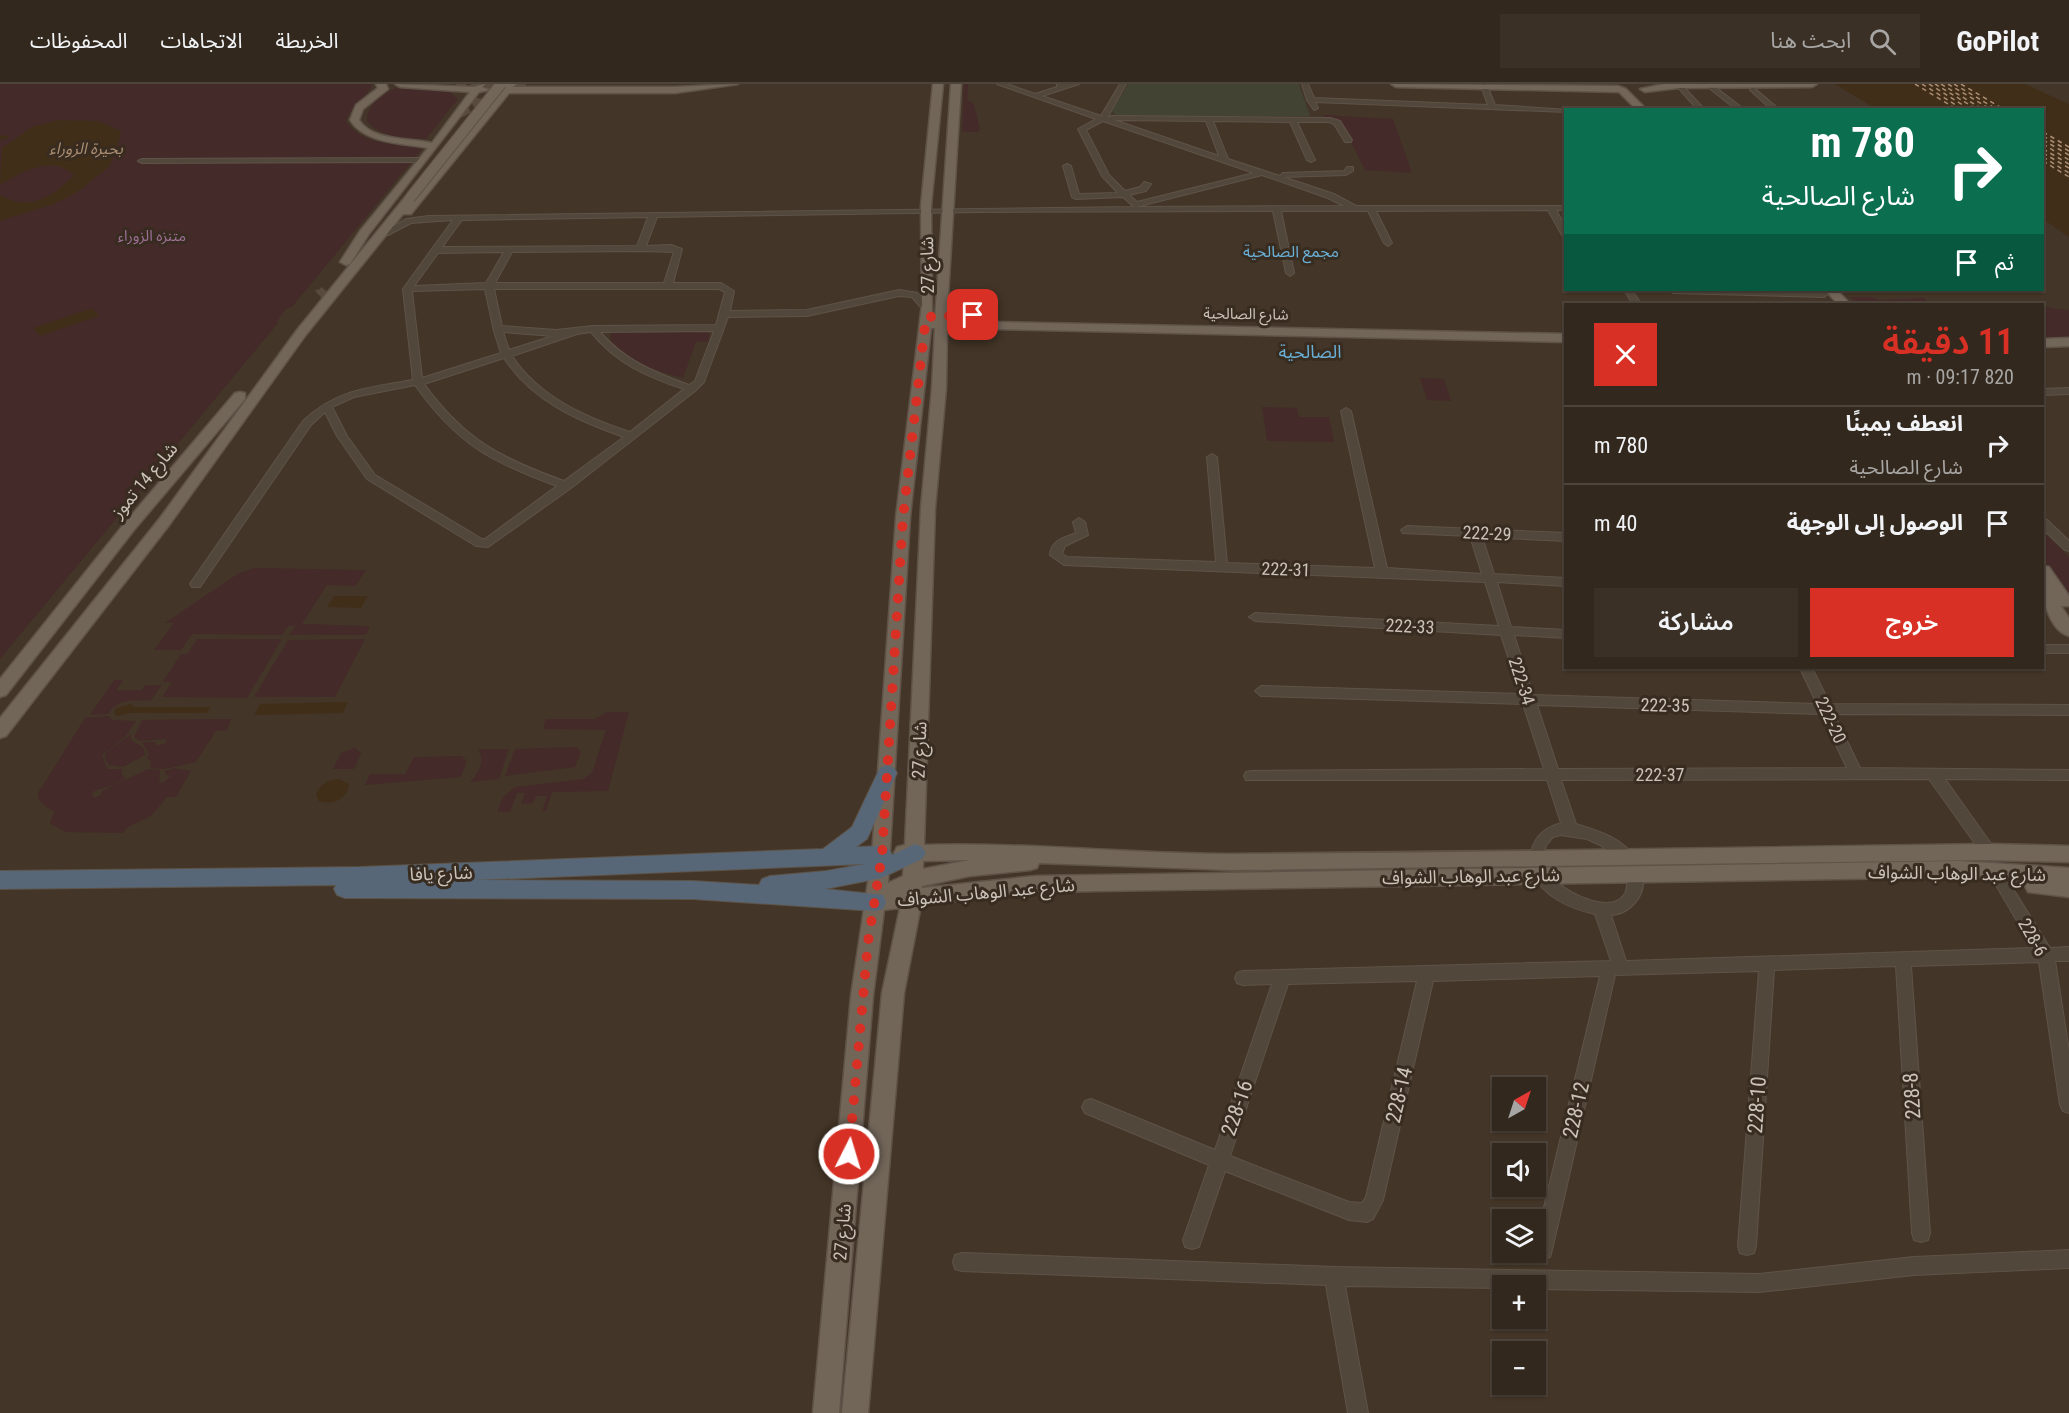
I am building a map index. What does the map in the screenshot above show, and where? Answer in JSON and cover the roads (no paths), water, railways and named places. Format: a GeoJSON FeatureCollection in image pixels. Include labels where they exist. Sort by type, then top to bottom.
{"type":"FeatureCollection","features":[{"type":"Feature","properties":{"kind":"highway"},"geometry":{"type":"LineString","coordinates":[[828,857],[860,833],[887,773]]}},
{"type":"Feature","properties":{"kind":"highway"},"geometry":{"type":"LineString","coordinates":[[693,890],[837,880],[881,862],[915,853]]}},
{"type":"Feature","properties":{"kind":"highway","name":"شارع يافا"},"geometry":{"type":"LineString","coordinates":[[0,880],[359,876],[828,857],[881,862]]}},
{"type":"Feature","properties":{"kind":"highway","name":"شارع يافا"},"geometry":{"type":"LineString","coordinates":[[0,892],[693,890],[875,902]]}},
{"type":"Feature","properties":{"kind":"main road"},"geometry":{"type":"LineString","coordinates":[[381,84],[383,89],[356,111],[354,117],[357,124],[379,137],[433,146]]}},
{"type":"Feature","properties":{"kind":"main road"},"geometry":{"type":"LineString","coordinates":[[400,84],[453,85],[465,91],[492,90],[513,95],[532,88],[637,84]]}},
{"type":"Feature","properties":{"kind":"main road"},"geometry":{"type":"LineString","coordinates":[[532,88],[720,84]]}},
{"type":"Feature","properties":{"kind":"main road"},"geometry":{"type":"LineString","coordinates":[[532,88],[675,90],[733,84]]}},
{"type":"Feature","properties":{"kind":"main road","name":"شارع 27"},"geometry":{"type":"LineString","coordinates":[[826,1413],[862,996],[881,862],[903,517],[916,408],[932,318],[926,209],[938,84]]}},
{"type":"Feature","properties":{"kind":"main road"},"geometry":{"type":"LineString","coordinates":[[950,84],[951,125]]}},
{"type":"Feature","properties":{"kind":"main road","name":"شارع 27"},"geometry":{"type":"LineString","coordinates":[[855,1413],[893,993],[912,889],[915,853],[928,508],[941,341],[932,318],[942,297],[949,209],[951,125],[956,84]]}},
{"type":"Feature","properties":{"kind":"main road"},"geometry":{"type":"LineString","coordinates":[[1396,84],[1617,88],[1678,85]]}},
{"type":"Feature","properties":{"kind":"main road"},"geometry":{"type":"LineString","coordinates":[[1567,84],[1575,84]]}},
{"type":"Feature","properties":{"kind":"main road"},"geometry":{"type":"LineString","coordinates":[[1659,84],[1752,87],[1812,84]]}},
{"type":"Feature","properties":{"kind":"main road"},"geometry":{"type":"LineString","coordinates":[[1617,88],[1641,108]]}},
{"type":"Feature","properties":{"kind":"main road"},"geometry":{"type":"LineString","coordinates":[[1644,88],[1642,95],[1654,108]]}},
{"type":"Feature","properties":{"kind":"main road"},"geometry":{"type":"LineString","coordinates":[[406,203],[492,90]]}},
{"type":"Feature","properties":{"kind":"main road","name":"شارع 14 تموز"},"geometry":{"type":"LineString","coordinates":[[375,235],[433,146],[492,90]]}},
{"type":"Feature","properties":{"kind":"main road","name":"شارع 14 تموز"},"geometry":{"type":"LineString","coordinates":[[0,691],[129,527],[295,333],[375,235],[406,203],[492,90]]}},
{"type":"Feature","properties":{"kind":"main road","name":"شارع 14 تموز"},"geometry":{"type":"LineString","coordinates":[[0,731],[165,521],[322,293],[344,273]]}},
{"type":"Feature","properties":{"kind":"main road"},"geometry":{"type":"LineString","coordinates":[[1825,291],[1843,303]]}},
{"type":"Feature","properties":{"kind":"main road"},"geometry":{"type":"LineString","coordinates":[[941,341],[972,320],[942,297]]}},
{"type":"Feature","properties":{"kind":"main road","name":"شارع الصالحية"},"geometry":{"type":"LineString","coordinates":[[932,318],[1421,330],[1564,338]]}},
{"type":"Feature","properties":{"kind":"main road","name":"شارع الصالحية"},"geometry":{"type":"LineString","coordinates":[[1421,330],[1564,328]]}},
{"type":"Feature","properties":{"kind":"main road"},"geometry":{"type":"LineString","coordinates":[[2044,343],[2069,342]]}},
{"type":"Feature","properties":{"kind":"main road"},"geometry":{"type":"LineString","coordinates":[[2044,347],[2069,347]]}},
{"type":"Feature","properties":{"kind":"main road"},"geometry":{"type":"LineString","coordinates":[[916,408],[937,408]]}},
{"type":"Feature","properties":{"kind":"main road"},"geometry":{"type":"LineString","coordinates":[[0,717],[173,497],[221,441]]}},
{"type":"Feature","properties":{"kind":"main road","name":"شارع 14 تموز"},"geometry":{"type":"LineString","coordinates":[[0,704],[142,524],[221,441]]}},
{"type":"Feature","properties":{"kind":"main road"},"geometry":{"type":"LineString","coordinates":[[0,676],[94,560],[129,527]]}},
{"type":"Feature","properties":{"kind":"main road"},"geometry":{"type":"LineString","coordinates":[[2044,573],[2069,609]]}},
{"type":"Feature","properties":{"kind":"main road"},"geometry":{"type":"LineString","coordinates":[[2046,600],[2069,630]]}},
{"type":"Feature","properties":{"kind":"main road","name":"شارع عبد الوهاب الشواف"},"geometry":{"type":"LineString","coordinates":[[915,853],[993,851],[1070,858],[1232,862],[1960,869],[2069,876]]}},
{"type":"Feature","properties":{"kind":"main road","name":"شارع عبد الوهاب الشواف"},"geometry":{"type":"LineString","coordinates":[[1632,866],[1989,852],[2069,854]]}},
{"type":"Feature","properties":{"kind":"main road"},"geometry":{"type":"LineString","coordinates":[[912,889],[945,871],[1070,858]]}},
{"type":"Feature","properties":{"kind":"main road","name":"شارع عبد الوهاب الشواف"},"geometry":{"type":"LineString","coordinates":[[875,902],[912,889],[1538,866]]}},
{"type":"Feature","properties":{"kind":"main road"},"geometry":{"type":"LineString","coordinates":[[1960,869],[2000,880],[2069,889]]}},
{"type":"Feature","properties":{"kind":"street"},"geometry":{"type":"LineString","coordinates":[[1000,84],[1331,196],[1357,210]]}},
{"type":"Feature","properties":{"kind":"street"},"geometry":{"type":"LineString","coordinates":[[1034,96],[1059,86],[1076,84]]}},
{"type":"Feature","properties":{"kind":"street"},"geometry":{"type":"LineString","coordinates":[[1102,118],[1123,84]]}},
{"type":"Feature","properties":{"kind":"street"},"geometry":{"type":"LineString","coordinates":[[1305,84],[1318,118]]}},
{"type":"Feature","properties":{"kind":"street"},"geometry":{"type":"LineString","coordinates":[[1678,85],[1700,108]]}},
{"type":"Feature","properties":{"kind":"street"},"geometry":{"type":"LineString","coordinates":[[1708,85],[1739,108]]}},
{"type":"Feature","properties":{"kind":"street"},"geometry":{"type":"LineString","coordinates":[[1484,86],[1492,107]]}},
{"type":"Feature","properties":{"kind":"street"},"geometry":{"type":"LineString","coordinates":[[1752,87],[1775,108]]}},
{"type":"Feature","properties":{"kind":"street"},"geometry":{"type":"LineString","coordinates":[[1310,100],[1564,110]]}},
{"type":"Feature","properties":{"kind":"street"},"geometry":{"type":"LineString","coordinates":[[1134,207],[1106,176],[1082,129],[1102,118],[1318,118],[1335,121],[1348,140]]}},
{"type":"Feature","properties":{"kind":"street"},"geometry":{"type":"LineString","coordinates":[[1208,118],[1225,161]]}},
{"type":"Feature","properties":{"kind":"street"},"geometry":{"type":"LineString","coordinates":[[1292,118],[1311,160]]}},
{"type":"Feature","properties":{"kind":"street"},"geometry":{"type":"LineString","coordinates":[[142,161],[422,160]]}},
{"type":"Feature","properties":{"kind":"street"},"geometry":{"type":"LineString","coordinates":[[1067,166],[1076,196],[1123,195],[1143,189],[1147,184]]}},
{"type":"Feature","properties":{"kind":"street"},"geometry":{"type":"LineString","coordinates":[[1272,176],[1346,173],[1350,169]]}},
{"type":"Feature","properties":{"kind":"street"},"geometry":{"type":"LineString","coordinates":[[1134,207],[1262,172]]}},
{"type":"Feature","properties":{"kind":"street"},"geometry":{"type":"LineString","coordinates":[[406,203],[432,215],[1134,207],[1277,211],[1564,208]]}},
{"type":"Feature","properties":{"kind":"street"},"geometry":{"type":"LineString","coordinates":[[1551,208],[1564,231]]}},
{"type":"Feature","properties":{"kind":"street"},"geometry":{"type":"LineString","coordinates":[[375,235],[412,220],[926,209]]}},
{"type":"Feature","properties":{"kind":"street"},"geometry":{"type":"LineString","coordinates":[[1471,217],[1503,218],[1513,215],[1510,209]]}},
{"type":"Feature","properties":{"kind":"street"},"geometry":{"type":"LineString","coordinates":[[1371,210],[1388,243]]}},
{"type":"Feature","properties":{"kind":"street"},"geometry":{"type":"LineString","coordinates":[[1389,216],[1416,218],[1420,215],[1418,210]]}},
{"type":"Feature","properties":{"kind":"street"},"geometry":{"type":"LineString","coordinates":[[1277,211],[1290,273]]}},
{"type":"Feature","properties":{"kind":"street"},"geometry":{"type":"LineString","coordinates":[[640,249],[653,216]]}},
{"type":"Feature","properties":{"kind":"street"},"geometry":{"type":"LineString","coordinates":[[459,218],[407,289],[418,382],[435,406],[473,443],[514,467],[567,486]]}},
{"type":"Feature","properties":{"kind":"street"},"geometry":{"type":"LineString","coordinates":[[436,250],[671,248],[679,251],[668,286]]}},
{"type":"Feature","properties":{"kind":"street"},"geometry":{"type":"LineString","coordinates":[[509,250],[489,286],[505,354],[533,386],[548,398],[586,418],[632,436]]}},
{"type":"Feature","properties":{"kind":"street"},"geometry":{"type":"LineString","coordinates":[[326,405],[342,436],[371,477],[480,543],[488,543],[567,486],[692,389],[705,370],[730,291],[728,288],[668,286],[489,286],[407,289]]}},
{"type":"Feature","properties":{"kind":"street"},"geometry":{"type":"LineString","coordinates":[[724,315],[807,313],[899,293],[915,295],[932,318]]}},
{"type":"Feature","properties":{"kind":"street"},"geometry":{"type":"LineString","coordinates":[[500,329],[535,333],[593,329],[720,328]]}},
{"type":"Feature","properties":{"kind":"street"},"geometry":{"type":"LineString","coordinates":[[593,329],[613,354],[624,362],[692,389]]}},
{"type":"Feature","properties":{"kind":"street"},"geometry":{"type":"LineString","coordinates":[[196,584],[307,423],[326,405],[374,389],[418,382],[573,332]]}},
{"type":"Feature","properties":{"kind":"street"},"geometry":{"type":"LineString","coordinates":[[2044,392],[2069,391]]}},
{"type":"Feature","properties":{"kind":"street"},"geometry":{"type":"LineString","coordinates":[[1346,411],[1382,572]]}},
{"type":"Feature","properties":{"kind":"street"},"geometry":{"type":"LineString","coordinates":[[1212,457],[1222,567]]}},
{"type":"Feature","properties":{"kind":"street"},"geometry":{"type":"LineString","coordinates":[[1058,530],[1061,543],[1082,535],[1079,522]]}},
{"type":"Feature","properties":{"kind":"street"},"geometry":{"type":"LineString","coordinates":[[2044,524],[2069,547]]}},
{"type":"Feature","properties":{"kind":"street","name":"222-29"},"geometry":{"type":"LineString","coordinates":[[1407,530],[1564,537]]}},
{"type":"Feature","properties":{"kind":"street","name":"222-34"},"geometry":{"type":"LineString","coordinates":[[1475,533],[1570,829]]}},
{"type":"Feature","properties":{"kind":"street","name":"222-31"},"geometry":{"type":"LineString","coordinates":[[1061,543],[1056,555],[1064,561],[1382,572],[1564,582]]}},
{"type":"Feature","properties":{"kind":"street","name":"222-33"},"geometry":{"type":"LineString","coordinates":[[1255,617],[1564,634]]}},
{"type":"Feature","properties":{"kind":"street"},"geometry":{"type":"LineString","coordinates":[[2044,649],[2069,649]]}},
{"type":"Feature","properties":{"kind":"street","name":"222-20"},"geometry":{"type":"LineString","coordinates":[[1806,669],[1856,773]]}},
{"type":"Feature","properties":{"kind":"street","name":"222-35"},"geometry":{"type":"LineString","coordinates":[[1261,691],[1529,701],[1825,708],[2069,710]]}},
{"type":"Feature","properties":{"kind":"street","name":"222-37"},"geometry":{"type":"LineString","coordinates":[[1251,776],[1856,773],[2069,775]]}},
{"type":"Feature","properties":{"kind":"street"},"geometry":{"type":"LineString","coordinates":[[1934,775],[1989,852]]}},
{"type":"Feature","properties":{"kind":"street"},"geometry":{"type":"LineString","coordinates":[[1570,829],[1602,837],[1632,866],[1636,887],[1630,899],[1618,907],[1601,909],[1583,907],[1565,899],[1551,888],[1538,866],[1538,847],[1545,838],[1556,831],[1570,829]]}},
{"type":"Feature","properties":{"kind":"street","name":"228-6"},"geometry":{"type":"LineString","coordinates":[[2000,880],[2046,955],[2069,1105]]}},
{"type":"Feature","properties":{"kind":"street"},"geometry":{"type":"LineString","coordinates":[[1601,909],[1615,968]]}},
{"type":"Feature","properties":{"kind":"street"},"geometry":{"type":"LineString","coordinates":[[1243,978],[2069,954]]}},
{"type":"Feature","properties":{"kind":"street","name":"228-8"},"geometry":{"type":"LineString","coordinates":[[1903,959],[1921,1233]]}},
{"type":"Feature","properties":{"kind":"street","name":"228-10"},"geometry":{"type":"LineString","coordinates":[[1747,1246],[1767,964]]}},
{"type":"Feature","properties":{"kind":"street","name":"228-12"},"geometry":{"type":"LineString","coordinates":[[1546,1242],[1615,968]]}},
{"type":"Feature","properties":{"kind":"street","name":"228-14"},"geometry":{"type":"LineString","coordinates":[[1219,1159],[1349,1211],[1367,1213],[1374,1200],[1427,974]]}},
{"type":"Feature","properties":{"kind":"street","name":"228-16"},"geometry":{"type":"LineString","coordinates":[[1192,1240],[1283,977]]}},
{"type":"Feature","properties":{"kind":"street"},"geometry":{"type":"LineString","coordinates":[[1090,1107],[1219,1159]]}},
{"type":"Feature","properties":{"kind":"street"},"geometry":{"type":"LineString","coordinates":[[962,1262],[1334,1276],[1759,1283],[1914,1266],[2069,1259]]}},
{"type":"Feature","properties":{"kind":"street"},"geometry":{"type":"LineString","coordinates":[[1334,1276],[1358,1413]]}},
{"type":"Feature","properties":{"kind":"water"},"geometry":{"type":"Polygon","coordinates":[[[1835,84],[2025,84],[2069,104],[2069,237],[2044,220],[2044,108],[1874,108],[1835,84]]]}},
{"type":"Feature","properties":{"kind":"water","name":"بحيرة الزوراء"},"geometry":{"type":"Polygon","coordinates":[[[59,120],[98,121],[119,130],[121,135],[110,166],[76,193],[54,204],[0,221],[0,195],[21,202],[40,200],[74,176],[58,166],[37,167],[0,185],[2,148],[32,127],[59,120]]]}},
{"type":"Feature","properties":{"kind":"water"},"geometry":{"type":"Polygon","coordinates":[[[92,308],[99,316],[40,336],[33,328],[92,308]]]}},
{"type":"Feature","properties":{"kind":"water"},"geometry":{"type":"Polygon","coordinates":[[[334,596],[368,596],[361,608],[327,607],[334,596]]]}},
{"type":"Feature","properties":{"kind":"water"},"geometry":{"type":"Polygon","coordinates":[[[348,702],[343,713],[254,715],[260,704],[348,702]]]}},
{"type":"Feature","properties":{"kind":"water"},"geometry":{"type":"Polygon","coordinates":[[[131,704],[134,707],[211,707],[207,713],[130,713],[117,716],[114,713],[116,708],[131,704]]]}},
{"type":"Feature","properties":{"kind":"water"},"geometry":{"type":"Polygon","coordinates":[[[339,779],[349,784],[346,794],[334,802],[319,801],[316,795],[319,788],[339,779]]]}},
{"type":"Feature","properties":{"kind":"waterway"},"geometry":{"type":"LineString","coordinates":[[0,138],[6,137]]}},
{"type":"Feature","properties":{"kind":"tunnel"},"geometry":{"type":"LineString","coordinates":[[456,84],[530,87]]}},
{"type":"Feature","properties":{"kind":"tunnel"},"geometry":{"type":"LineString","coordinates":[[460,113],[477,103],[489,105],[490,111]]}},
{"type":"Feature","properties":{"kind":"tunnel"},"geometry":{"type":"LineString","coordinates":[[321,295],[325,290]]}},
{"type":"Feature","properties":{"kind":"district","name":"مجمع الصالحية"},"geometry":{"type":"Point","coordinates":[1291,251]}},
{"type":"Feature","properties":{"kind":"district","name":"الصالحية"},"geometry":{"type":"Point","coordinates":[1310,351]}},
{"type":"Feature","properties":{"kind":"park label","name":"متنزه الزوراء"},"geometry":{"type":"Point","coordinates":[152,236]}}]}
